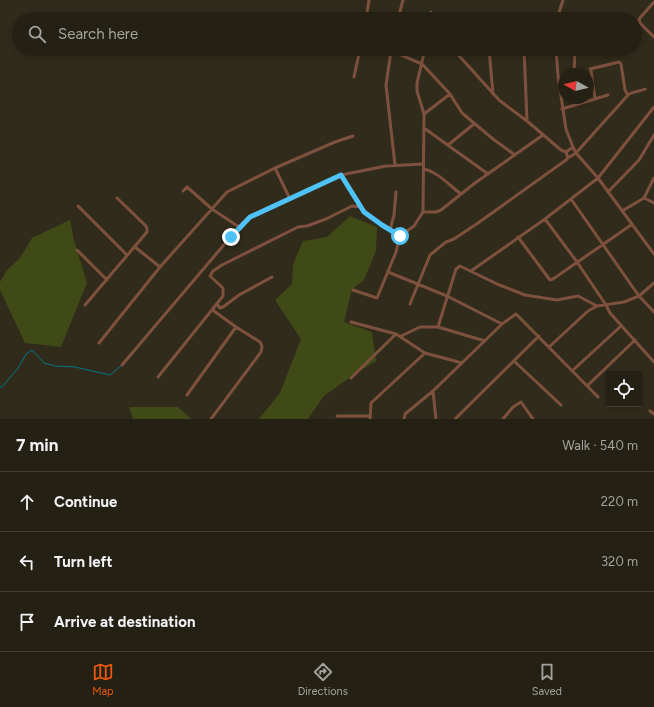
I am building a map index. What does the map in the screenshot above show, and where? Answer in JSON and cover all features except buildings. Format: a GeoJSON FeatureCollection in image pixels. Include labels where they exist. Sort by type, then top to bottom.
{"type":"FeatureCollection","features":[{"type":"Feature","properties":{"kind":"street"},"geometry":{"type":"LineString","coordinates":[[367,12],[369,0]]}},
{"type":"Feature","properties":{"kind":"street"},"geometry":{"type":"LineString","coordinates":[[400,12],[403,0]]}},
{"type":"Feature","properties":{"kind":"street"},"geometry":{"type":"LineString","coordinates":[[559,12],[563,0]]}},
{"type":"Feature","properties":{"kind":"street"},"geometry":{"type":"LineString","coordinates":[[642,16],[654,2]]}},
{"type":"Feature","properties":{"kind":"street"},"geometry":{"type":"LineString","coordinates":[[642,25],[654,37]]}},
{"type":"Feature","properties":{"kind":"street"},"geometry":{"type":"LineString","coordinates":[[354,77],[358,56]]}},
{"type":"Feature","properties":{"kind":"street"},"geometry":{"type":"LineString","coordinates":[[391,56],[386,85],[395,165]]}},
{"type":"Feature","properties":{"kind":"street"},"geometry":{"type":"LineString","coordinates":[[405,56],[422,64],[450,94],[462,113],[515,155]]}},
{"type":"Feature","properties":{"kind":"street"},"geometry":{"type":"LineString","coordinates":[[353,290],[377,298],[388,272],[400,236],[414,226],[424,212],[424,114],[417,83],[424,56]]}},
{"type":"Feature","properties":{"kind":"street"},"geometry":{"type":"LineString","coordinates":[[459,56],[499,100],[527,121],[561,150],[566,152],[568,158]]}},
{"type":"Feature","properties":{"kind":"street"},"geometry":{"type":"LineString","coordinates":[[490,56],[493,94]]}},
{"type":"Feature","properties":{"kind":"street"},"geometry":{"type":"LineString","coordinates":[[524,56],[527,121]]}},
{"type":"Feature","properties":{"kind":"street"},"geometry":{"type":"LineString","coordinates":[[557,56],[558,76]]}},
{"type":"Feature","properties":{"kind":"street"},"geometry":{"type":"LineString","coordinates":[[574,56],[574,68]]}},
{"type":"Feature","properties":{"kind":"street"},"geometry":{"type":"LineString","coordinates":[[595,98],[591,70],[619,62],[621,64],[625,90],[628,95]]}},
{"type":"Feature","properties":{"kind":"street"},"geometry":{"type":"LineString","coordinates":[[410,304],[428,258],[437,249],[478,223],[576,153],[631,92],[639,92],[645,89]]}},
{"type":"Feature","properties":{"kind":"street"},"geometry":{"type":"LineString","coordinates":[[424,114],[450,94]]}},
{"type":"Feature","properties":{"kind":"street"},"geometry":{"type":"LineString","coordinates":[[562,109],[608,95]]}},
{"type":"Feature","properties":{"kind":"street"},"geometry":{"type":"LineString","coordinates":[[562,104],[566,129],[576,153],[598,178],[654,254]]}},
{"type":"Feature","properties":{"kind":"street"},"geometry":{"type":"LineString","coordinates":[[470,271],[545,219],[598,178],[654,108]]}},
{"type":"Feature","properties":{"kind":"street"},"geometry":{"type":"LineString","coordinates":[[448,146],[474,124]]}},
{"type":"Feature","properties":{"kind":"street"},"geometry":{"type":"LineString","coordinates":[[424,128],[488,174]]}},
{"type":"Feature","properties":{"kind":"street"},"geometry":{"type":"LineString","coordinates":[[608,192],[639,160],[654,135]]}},
{"type":"Feature","properties":{"kind":"street"},"geometry":{"type":"LineString","coordinates":[[99,343],[160,267],[231,189],[275,168],[335,142],[353,136]]}},
{"type":"Feature","properties":{"kind":"street"},"geometry":{"type":"LineString","coordinates":[[424,212],[436,212],[441,210],[488,174],[543,136]]}},
{"type":"Feature","properties":{"kind":"street"},"geometry":{"type":"LineString","coordinates":[[566,152],[573,147]]}},
{"type":"Feature","properties":{"kind":"street"},"geometry":{"type":"LineString","coordinates":[[122,365],[239,227],[250,217],[341,175],[386,166],[423,164]]}},
{"type":"Feature","properties":{"kind":"street"},"geometry":{"type":"LineString","coordinates":[[275,168],[290,199]]}},
{"type":"Feature","properties":{"kind":"street"},"geometry":{"type":"LineString","coordinates":[[424,169],[436,174],[461,194]]}},
{"type":"Feature","properties":{"kind":"street"},"geometry":{"type":"LineString","coordinates":[[341,175],[361,207],[372,218],[400,236]]}},
{"type":"Feature","properties":{"kind":"street"},"geometry":{"type":"LineString","coordinates":[[622,211],[644,198],[654,178]]}},
{"type":"Feature","properties":{"kind":"street"},"geometry":{"type":"LineString","coordinates":[[183,192],[187,186],[212,209],[239,227]]}},
{"type":"Feature","properties":{"kind":"street"},"geometry":{"type":"LineString","coordinates":[[390,230],[394,215],[396,192]]}},
{"type":"Feature","properties":{"kind":"street"},"geometry":{"type":"LineString","coordinates":[[85,305],[146,234],[147,229],[117,198]]}},
{"type":"Feature","properties":{"kind":"street"},"geometry":{"type":"LineString","coordinates":[[644,198],[654,202]]}},
{"type":"Feature","properties":{"kind":"street"},"geometry":{"type":"LineString","coordinates":[[571,199],[639,296],[654,312]]}},
{"type":"Feature","properties":{"kind":"street"},"geometry":{"type":"LineString","coordinates":[[78,206],[127,255]]}},
{"type":"Feature","properties":{"kind":"street"},"geometry":{"type":"LineString","coordinates":[[158,378],[223,296],[223,288],[210,276],[216,268],[298,227],[307,226],[326,219],[352,206],[361,207]]}},
{"type":"Feature","properties":{"kind":"street"},"geometry":{"type":"LineString","coordinates":[[545,219],[577,262],[610,313],[654,362]]}},
{"type":"Feature","properties":{"kind":"street"},"geometry":{"type":"LineString","coordinates":[[518,237],[550,280],[631,224]]}},
{"type":"Feature","properties":{"kind":"street"},"geometry":{"type":"LineString","coordinates":[[135,246],[160,267]]}},
{"type":"Feature","properties":{"kind":"street"},"geometry":{"type":"LineString","coordinates":[[77,250],[107,280]]}},
{"type":"Feature","properties":{"kind":"street"},"geometry":{"type":"LineString","coordinates":[[438,327],[458,267],[461,266],[497,284],[526,295],[557,300],[578,296],[597,306]]}},
{"type":"Feature","properties":{"kind":"street"},"geometry":{"type":"LineString","coordinates":[[388,272],[448,296],[502,324]]}},
{"type":"Feature","properties":{"kind":"street"},"geometry":{"type":"LineString","coordinates":[[216,304],[220,308],[223,307],[239,295],[272,277]]}},
{"type":"Feature","properties":{"kind":"street"},"geometry":{"type":"LineString","coordinates":[[549,347],[588,311],[597,306],[624,302],[639,296],[654,283]]}},
{"type":"Feature","properties":{"kind":"street"},"geometry":{"type":"LineString","coordinates":[[211,419],[262,349],[260,342],[236,327],[214,311],[213,308]]}},
{"type":"Feature","properties":{"kind":"street"},"geometry":{"type":"LineString","coordinates":[[404,419],[405,414],[434,391],[502,324],[516,314],[598,397]]}},
{"type":"Feature","properties":{"kind":"street"},"geometry":{"type":"LineString","coordinates":[[351,322],[396,334],[425,353],[462,364]]}},
{"type":"Feature","properties":{"kind":"street"},"geometry":{"type":"LineString","coordinates":[[572,372],[621,326]]}},
{"type":"Feature","properties":{"kind":"street"},"geometry":{"type":"LineString","coordinates":[[187,394],[236,327]]}},
{"type":"Feature","properties":{"kind":"street"},"geometry":{"type":"LineString","coordinates":[[401,336],[420,327],[438,327],[485,342]]}},
{"type":"Feature","properties":{"kind":"street"},"geometry":{"type":"LineString","coordinates":[[351,378],[396,334]]}},
{"type":"Feature","properties":{"kind":"street"},"geometry":{"type":"LineString","coordinates":[[455,419],[539,336]]}},
{"type":"Feature","properties":{"kind":"street"},"geometry":{"type":"LineString","coordinates":[[587,386],[635,340]]}},
{"type":"Feature","properties":{"kind":"street"},"geometry":{"type":"LineString","coordinates":[[337,416],[370,418],[371,403],[425,353]]}},
{"type":"Feature","properties":{"kind":"street"},"geometry":{"type":"LineString","coordinates":[[514,361],[561,405]]}},
{"type":"Feature","properties":{"kind":"street"},"geometry":{"type":"LineString","coordinates":[[434,391],[436,419]]}},
{"type":"Feature","properties":{"kind":"street"},"geometry":{"type":"LineString","coordinates":[[498,419],[503,418],[513,407],[521,402],[533,419]]}},
{"type":"Feature","properties":{"kind":"street"},"geometry":{"type":"LineString","coordinates":[[650,411],[654,414]]}},
{"type":"Feature","properties":{"kind":"green space"},"geometry":{"type":"Polygon","coordinates":[[[350,216],[377,227],[376,251],[364,280],[352,289],[344,322],[372,332],[376,361],[356,373],[324,396],[308,419],[259,419],[280,393],[301,339],[275,300],[292,284],[293,264],[303,241],[327,237],[350,216]]]}},
{"type":"Feature","properties":{"kind":"green space"},"geometry":{"type":"Polygon","coordinates":[[[70,220],[74,240],[87,283],[61,347],[25,343],[0,290],[0,282],[7,270],[20,258],[32,238],[70,220]]]}},
{"type":"Feature","properties":{"kind":"green space"},"geometry":{"type":"Polygon","coordinates":[[[129,407],[178,407],[191,419],[133,419],[129,407]]]}},
{"type":"Feature","properties":{"kind":"waterway"},"geometry":{"type":"LineString","coordinates":[[0,387],[2,387],[18,368],[26,354],[32,350],[44,363],[55,366],[75,367],[110,375],[121,366]]}},
{"type":"Feature","properties":{"kind":"route"},"geometry":{"type":"LineString","coordinates":[[231,237],[250,217],[341,175],[364,212],[400,236]]}}]}
